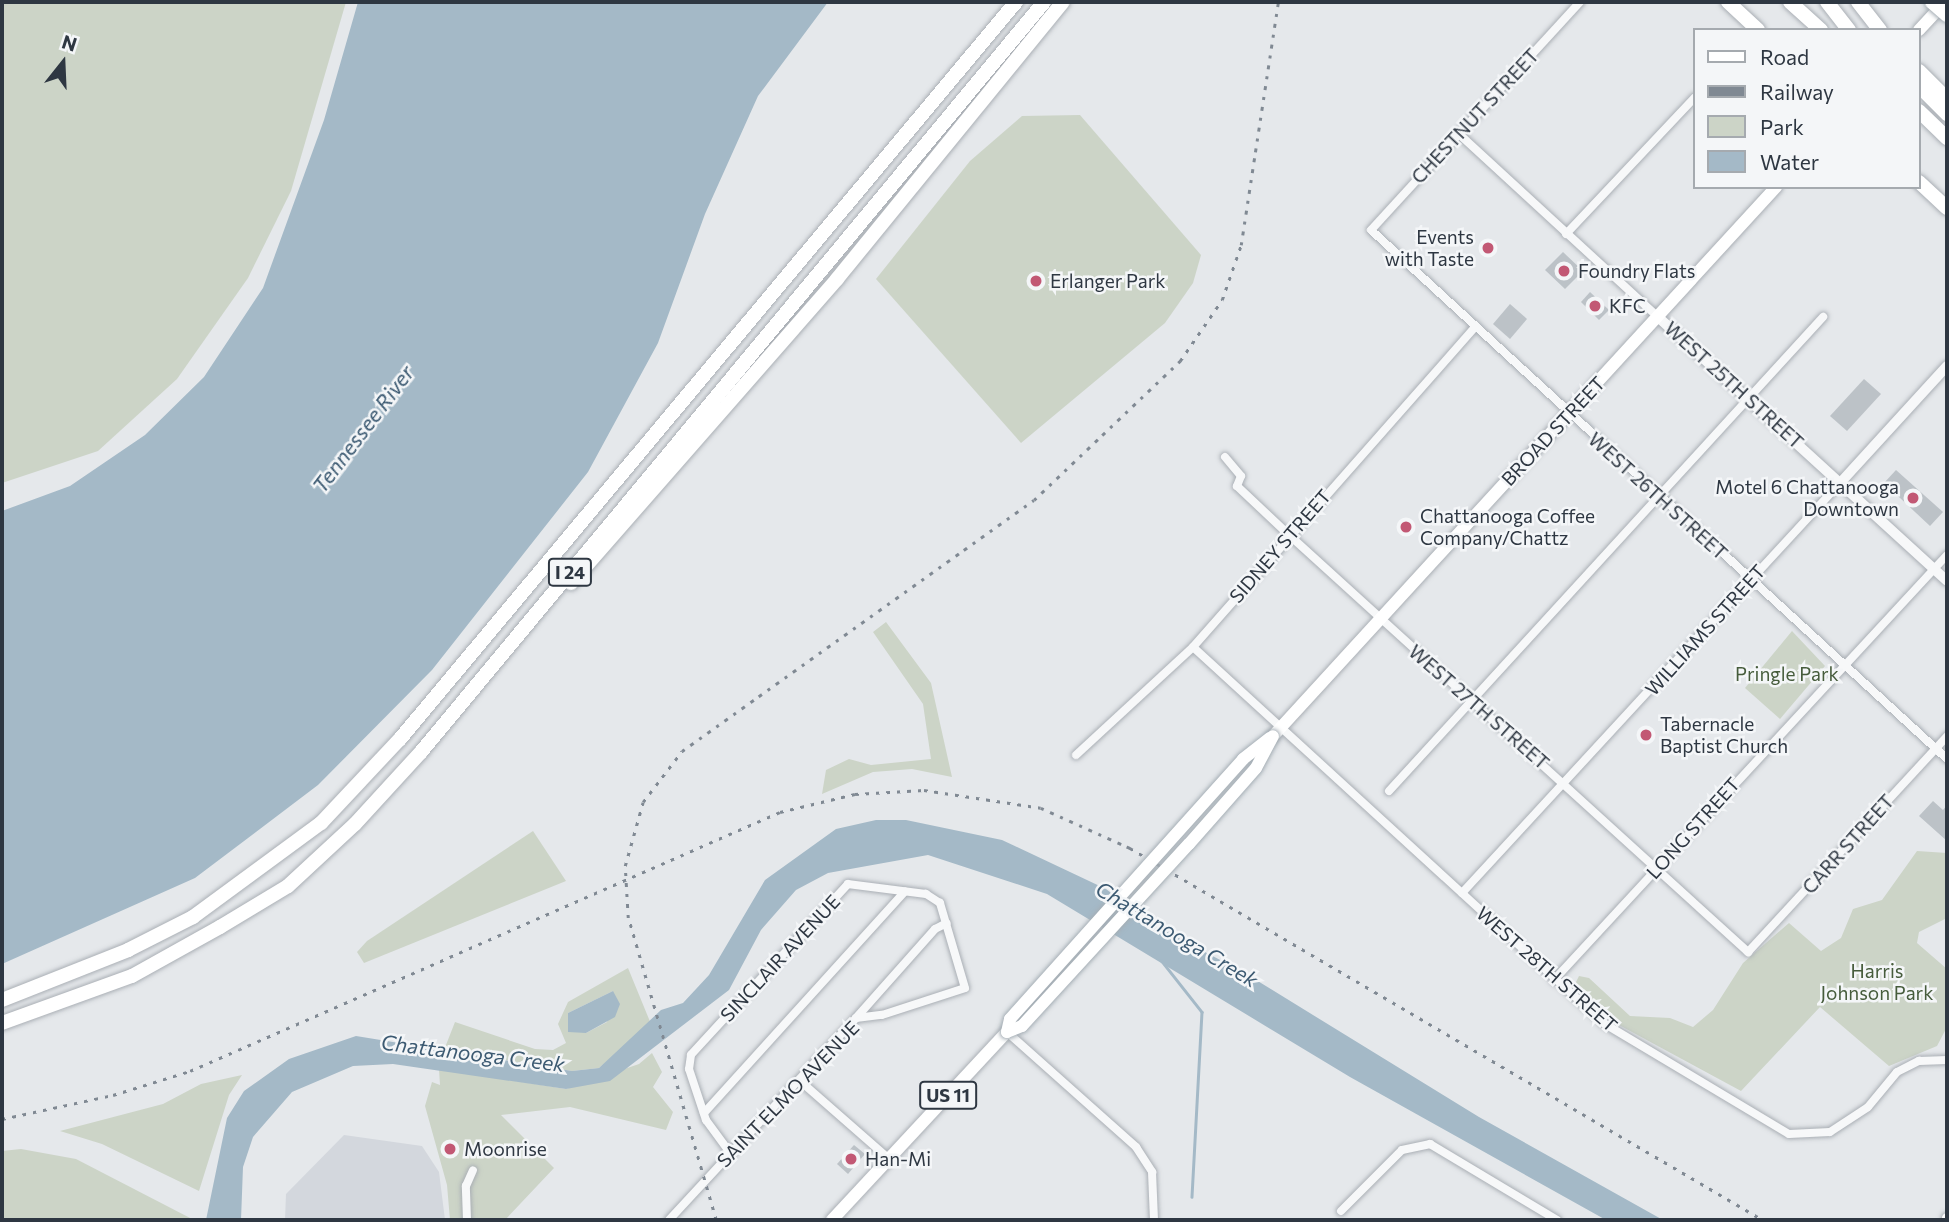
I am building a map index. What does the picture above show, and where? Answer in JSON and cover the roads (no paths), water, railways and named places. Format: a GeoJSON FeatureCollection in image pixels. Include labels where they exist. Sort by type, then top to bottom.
{"type":"FeatureCollection","features":[{"type":"Feature","properties":{"kind":"highway","name":"I 24"},"geometry":{"type":"LineString","coordinates":[[2,1000],[128,950],[193,916],[284,855],[337,807],[400,739],[1016,2]]}},
{"type":"Feature","properties":{"kind":"highway","name":"I 24"},"geometry":{"type":"LineString","coordinates":[[2,1023],[132,976],[288,886],[421,752],[1044,2]]}},
{"type":"Feature","properties":{"kind":"highway"},"geometry":{"type":"LineString","coordinates":[[551,595],[576,580],[740,393],[1063,2]]}},
{"type":"Feature","properties":{"kind":"highway"},"geometry":{"type":"LineString","coordinates":[[1728,2],[1756,28]]}},
{"type":"Feature","properties":{"kind":"highway"},"geometry":{"type":"LineString","coordinates":[[1790,2],[1819,28]]}},
{"type":"Feature","properties":{"kind":"highway"},"geometry":{"type":"LineString","coordinates":[[1827,2],[1847,28]]}},
{"type":"Feature","properties":{"kind":"highway"},"geometry":{"type":"LineString","coordinates":[[1848,2],[1868,24]]}},
{"type":"Feature","properties":{"kind":"highway"},"geometry":{"type":"LineString","coordinates":[[1858,2],[1868,24]]}},
{"type":"Feature","properties":{"kind":"highway"},"geometry":{"type":"LineString","coordinates":[[1932,2],[1947,15]]}},
{"type":"Feature","properties":{"kind":"highway"},"geometry":{"type":"LineString","coordinates":[[1926,88],[1947,99]]}},
{"type":"Feature","properties":{"kind":"highway"},"geometry":{"type":"LineString","coordinates":[[1926,88],[1947,114]]}},
{"type":"Feature","properties":{"kind":"highway"},"geometry":{"type":"LineString","coordinates":[[1921,113],[1947,138]]}},
{"type":"Feature","properties":{"kind":"highway"},"geometry":{"type":"LineString","coordinates":[[1921,124],[1947,147]]}},
{"type":"Feature","properties":{"kind":"highway"},"geometry":{"type":"LineString","coordinates":[[1921,184],[1947,208]]}},
{"type":"Feature","properties":{"kind":"main road"},"geometry":{"type":"LineString","coordinates":[[1921,28],[1945,2]]}},
{"type":"Feature","properties":{"kind":"main road","name":"BROAD STREET"},"geometry":{"type":"LineString","coordinates":[[832,1220],[1007,1032],[1010,1019],[1243,758],[1278,731],[1774,189]]}},
{"type":"Feature","properties":{"kind":"street","name":"CHESTNUT STREET"},"geometry":{"type":"LineString","coordinates":[[1371,230],[1580,2]]}},
{"type":"Feature","properties":{"kind":"street"},"geometry":{"type":"LineString","coordinates":[[1566,234],[1694,98]]}},
{"type":"Feature","properties":{"kind":"street","name":"WEST 25TH STREET"},"geometry":{"type":"LineString","coordinates":[[1459,134],[1947,580]]}},
{"type":"Feature","properties":{"kind":"street","name":"WEST 26TH STREET"},"geometry":{"type":"LineString","coordinates":[[1371,230],[1568,414],[1947,759]]}},
{"type":"Feature","properties":{"kind":"street"},"geometry":{"type":"LineString","coordinates":[[1389,791],[1658,496],[1746,395],[1823,317]]}},
{"type":"Feature","properties":{"kind":"street","name":"SIDNEY STREET"},"geometry":{"type":"LineString","coordinates":[[1076,755],[1193,647],[1288,534],[1475,327]]}},
{"type":"Feature","properties":{"kind":"street","name":"WILLIAMS STREET"},"geometry":{"type":"LineString","coordinates":[[1462,893],[1947,366]]}},
{"type":"Feature","properties":{"kind":"street","name":"WEST 27TH STREET"},"geometry":{"type":"LineString","coordinates":[[1225,457],[1241,476],[1237,485],[1288,534],[1379,620],[1565,782],[1748,952]]}},
{"type":"Feature","properties":{"kind":"street","name":"LONG STREET"},"geometry":{"type":"LineString","coordinates":[[1554,980],[1842,663],[1947,555]]}},
{"type":"Feature","properties":{"kind":"street","name":"WEST 28TH STREET"},"geometry":{"type":"LineString","coordinates":[[1193,647],[1278,731],[1462,893],[1605,1024],[1788,1134],[1830,1132],[1868,1107],[1897,1072],[1919,1061],[1947,1059]]}},
{"type":"Feature","properties":{"kind":"street","name":"CARR STREET"},"geometry":{"type":"LineString","coordinates":[[1748,952],[1947,736]]}},
{"type":"Feature","properties":{"kind":"street","name":"SINCLAIR AVENUE"},"geometry":{"type":"LineString","coordinates":[[731,1154],[715,1137],[704,1113],[689,1069],[691,1055],[848,884],[905,891],[940,903],[965,988]]}},
{"type":"Feature","properties":{"kind":"street"},"geometry":{"type":"LineString","coordinates":[[704,1113],[905,891]]}},
{"type":"Feature","properties":{"kind":"street"},"geometry":{"type":"LineString","coordinates":[[856,1018],[935,929],[947,923]]}},
{"type":"Feature","properties":{"kind":"street","name":"SAINT ELMO AVENUE"},"geometry":{"type":"LineString","coordinates":[[669,1220],[856,1018],[882,1015],[965,988]]}},
{"type":"Feature","properties":{"kind":"street"},"geometry":{"type":"LineString","coordinates":[[1007,1032],[1136,1147],[1152,1172],[1154,1220]]}},
{"type":"Feature","properties":{"kind":"street"},"geometry":{"type":"LineString","coordinates":[[799,1080],[888,1158]]}},
{"type":"Feature","properties":{"kind":"street"},"geometry":{"type":"LineString","coordinates":[[1341,1212],[1402,1150],[1430,1144],[1557,1220]]}},
{"type":"Feature","properties":{"kind":"street"},"geometry":{"type":"LineString","coordinates":[[467,1220],[466,1186],[473,1170]]}},
{"type":"Feature","properties":{"kind":"water","name":"Tennessee River"},"geometry":{"type":"Polygon","coordinates":[[[358,2],[828,2],[758,96],[705,214],[658,343],[588,472],[432,670],[318,785],[195,878],[2,964],[2,511],[70,486],[145,435],[204,377],[263,288],[324,120],[358,2]]]}},
{"type":"Feature","properties":{"kind":"water"},"geometry":{"type":"Polygon","coordinates":[[[876,820],[906,820],[1002,840],[1106,889],[1148,922],[1243,972],[1479,1117],[1663,1220],[1606,1220],[1350,1077],[1047,894],[928,855],[828,873],[796,890],[761,930],[729,990],[610,1081],[566,1089],[393,1064],[353,1066],[292,1092],[253,1137],[243,1167],[241,1220],[206,1220],[227,1118],[244,1091],[289,1059],[356,1036],[572,1071],[599,1068],[661,1010],[683,1003],[709,975],[765,880],[836,829],[876,820]]]}},
{"type":"Feature","properties":{"kind":"water"},"geometry":{"type":"Polygon","coordinates":[[[613,991],[620,1004],[615,1017],[586,1033],[568,1032],[568,1013],[613,991]]]}},
{"type":"Feature","properties":{"kind":"waterway"},"geometry":{"type":"LineString","coordinates":[[1161,960],[1202,1012],[1192,1197]]}},
{"type":"Feature","properties":{"kind":"railway"},"geometry":{"type":"LineString","coordinates":[[716,1220],[628,918],[625,866],[643,802],[682,751],[1034,500],[1180,361],[1222,300],[1241,245],[1278,2]]}},
{"type":"Feature","properties":{"kind":"railway"},"geometry":{"type":"LineString","coordinates":[[2,1119],[113,1095],[190,1071],[780,812],[855,794],[924,790],[1041,808],[1130,848],[1763,1220]]}},
{"type":"Feature","properties":{"kind":"place","name":"Events with Taste"},"geometry":{"type":"Point","coordinates":[1488,248]}},
{"type":"Feature","properties":{"kind":"place","name":"Foundry Flats"},"geometry":{"type":"Point","coordinates":[1564,271]}},
{"type":"Feature","properties":{"kind":"place","name":"Erlanger Park"},"geometry":{"type":"Point","coordinates":[1036,281]}},
{"type":"Feature","properties":{"kind":"place","name":"KFC"},"geometry":{"type":"Point","coordinates":[1595,306]}},
{"type":"Feature","properties":{"kind":"place","name":"Motel 6 Chattanooga Downtown"},"geometry":{"type":"Point","coordinates":[1913,498]}},
{"type":"Feature","properties":{"kind":"place","name":"Chattanooga Coffee Company/Chattz"},"geometry":{"type":"Point","coordinates":[1406,527]}},
{"type":"Feature","properties":{"kind":"place","name":"Tabernacle Baptist Church"},"geometry":{"type":"Point","coordinates":[1646,735]}},
{"type":"Feature","properties":{"kind":"place","name":"Moonrise"},"geometry":{"type":"Point","coordinates":[450,1149]}},
{"type":"Feature","properties":{"kind":"place","name":"Han-Mi"},"geometry":{"type":"Point","coordinates":[851,1159]}},
{"type":"Feature","properties":{"kind":"park label","name":"Pringle Park"},"geometry":{"type":"Point","coordinates":[1787,674]}},
{"type":"Feature","properties":{"kind":"park label","name":"Harris Johnson Park"},"geometry":{"type":"Point","coordinates":[1877,982]}},
{"type":"Feature","properties":{"kind":"water label","name":"Chattanooga Creek"},"geometry":{"type":"Point","coordinates":[1177,934]}},
{"type":"Feature","properties":{"kind":"water label","name":"Chattanooga Creek"},"geometry":{"type":"Point","coordinates":[473,1053]}}]}
